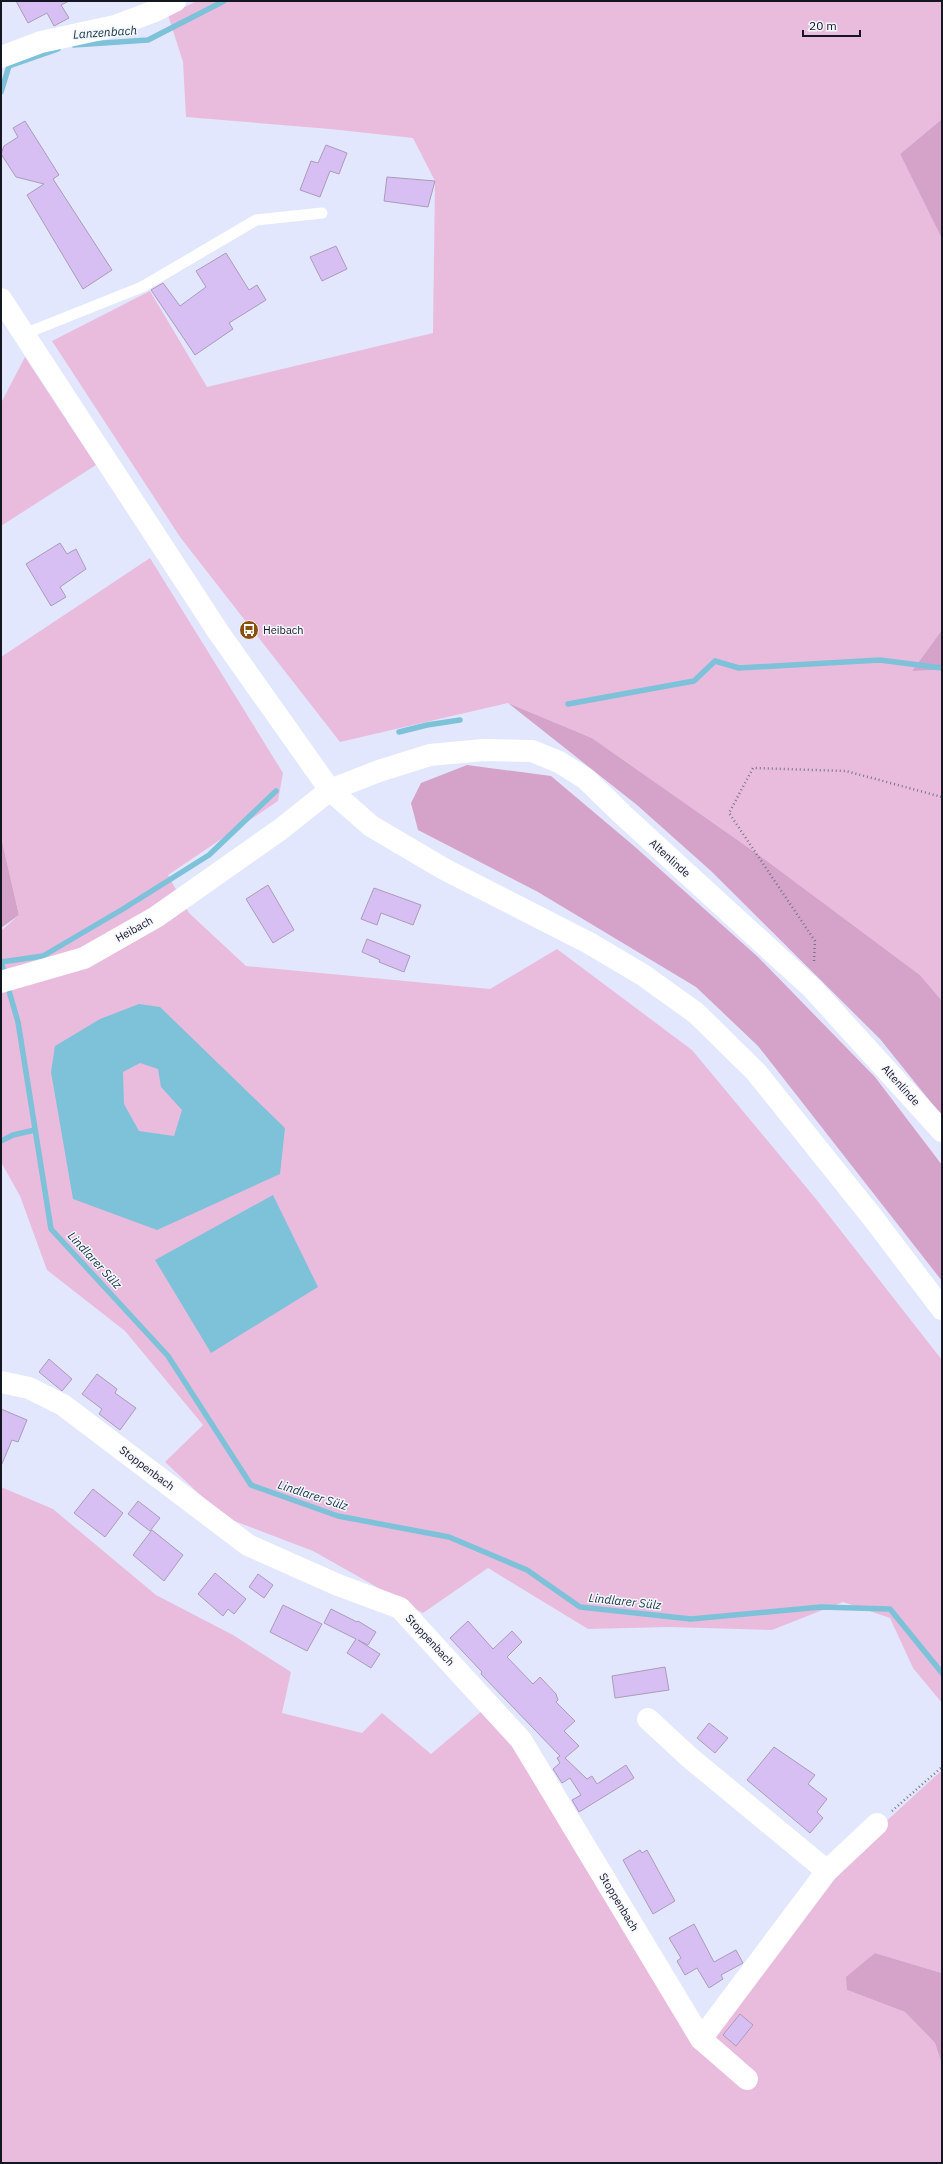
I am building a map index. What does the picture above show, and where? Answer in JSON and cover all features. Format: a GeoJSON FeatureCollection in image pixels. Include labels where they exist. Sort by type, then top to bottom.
{"type":"FeatureCollection","features":[{"type":"Feature","properties":{"kind":"street"},"geometry":{"type":"LineString","coordinates":[[1,57],[41,42],[116,26],[155,11],[175,1]]}},
{"type":"Feature","properties":{"kind":"street"},"geometry":{"type":"LineString","coordinates":[[1,299],[219,633],[330,790],[371,826],[444,869],[589,943],[643,975],[696,1013],[756,1072],[873,1218],[942,1309]]}},
{"type":"Feature","properties":{"kind":"street","name":"Altenlinde"},"geometry":{"type":"LineString","coordinates":[[330,790],[379,771],[430,755],[484,750],[532,751],[559,762],[586,779],[622,814],[812,988],[942,1130]]}},
{"type":"Feature","properties":{"kind":"street","name":"Heibach"},"geometry":{"type":"LineString","coordinates":[[10,979],[84,958],[156,917],[281,829],[330,790]]}},
{"type":"Feature","properties":{"kind":"street","name":"Stoppenbach"},"geometry":{"type":"LineString","coordinates":[[1,1382],[29,1388],[63,1405],[248,1545],[338,1585],[400,1608],[521,1740],[701,2039],[747,2079]]}},
{"type":"Feature","properties":{"kind":"street"},"geometry":{"type":"LineString","coordinates":[[648,1719],[688,1757],[827,1872]]}},
{"type":"Feature","properties":{"kind":"street"},"geometry":{"type":"LineString","coordinates":[[701,2039],[827,1872],[877,1824]]}},
{"type":"Feature","properties":{"kind":"lane"},"geometry":{"type":"LineString","coordinates":[[30,343],[142,288],[256,220],[322,213]]}},
{"type":"Feature","properties":{"kind":"path"},"geometry":{"type":"LineString","coordinates":[[812,988],[815,941],[729,812],[753,768],[846,771],[942,797]]}},
{"type":"Feature","properties":{"kind":"path"},"geometry":{"type":"LineString","coordinates":[[877,1824],[942,1767]]}},
{"type":"Feature","properties":{"kind":"shaded area"},"geometry":{"type":"Polygon","coordinates":[[[197,1],[942,1],[942,119],[900,154],[942,239],[942,630],[912,671],[942,670],[942,1001],[920,975],[759,855],[592,738],[508,703],[340,742],[180,537],[52,341],[150,291],[207,387],[433,333],[435,181],[413,138],[330,129],[186,117],[183,62],[168,15],[197,1]]]}},
{"type":"Feature","properties":{"kind":"shaded area"},"geometry":{"type":"Polygon","coordinates":[[[942,119],[942,239],[900,154],[942,119]]]}},
{"type":"Feature","properties":{"kind":"shaded area"},"geometry":{"type":"Polygon","coordinates":[[[25,357],[96,465],[1,526],[1,403],[25,357]]]}},
{"type":"Feature","properties":{"kind":"shaded area"},"geometry":{"type":"Polygon","coordinates":[[[150,558],[283,773],[278,801],[168,875],[189,913],[246,966],[490,989],[557,949],[692,1050],[816,1199],[942,1360],[942,1703],[913,1668],[890,1618],[843,1602],[772,1630],[669,1627],[588,1629],[488,1568],[423,1613],[313,1551],[224,1517],[165,1462],[203,1425],[125,1331],[47,1270],[20,1196],[1,1162],[1,931],[19,915],[1,837],[1,657],[150,558]]]}},
{"type":"Feature","properties":{"kind":"shaded area"},"geometry":{"type":"Polygon","coordinates":[[[942,630],[942,670],[912,671],[942,630]]]}},
{"type":"Feature","properties":{"kind":"shaded area"},"geometry":{"type":"Polygon","coordinates":[[[508,703],[592,738],[759,855],[920,975],[942,1001],[942,1116],[880,1039],[711,871],[637,805],[508,703]]]}},
{"type":"Feature","properties":{"kind":"shaded area"},"geometry":{"type":"Polygon","coordinates":[[[467,765],[551,776],[634,846],[758,957],[875,1077],[942,1165],[942,1281],[758,1046],[696,987],[538,892],[418,830],[411,803],[421,783],[467,765]]]}},
{"type":"Feature","properties":{"kind":"shaded area"},"geometry":{"type":"Polygon","coordinates":[[[1,837],[19,915],[1,928],[1,837]]]}},
{"type":"Feature","properties":{"kind":"shaded area"},"geometry":{"type":"Polygon","coordinates":[[[1,1487],[53,1509],[156,1595],[233,1635],[291,1672],[282,1713],[362,1733],[382,1713],[431,1754],[490,1704],[700,2037],[807,1894],[942,1770],[942,1973],[875,1953],[847,1990],[905,2012],[935,2043],[942,2065],[942,2163],[1,2163],[1,1487]]]}},
{"type":"Feature","properties":{"kind":"shaded area"},"geometry":{"type":"Polygon","coordinates":[[[875,1953],[942,1973],[942,2065],[935,2043],[905,2012],[847,1990],[846,1977],[875,1953]]]}},
{"type":"Feature","properties":{"kind":"water"},"geometry":{"type":"Polygon","coordinates":[[[139,1004],[160,1007],[285,1128],[280,1174],[157,1230],[73,1199],[51,1072],[55,1046],[100,1019],[139,1004]],[[140,1063],[123,1072],[124,1104],[139,1131],[174,1136],[182,1110],[161,1087],[158,1069],[140,1063]]]}},
{"type":"Feature","properties":{"kind":"water"},"geometry":{"type":"Polygon","coordinates":[[[273,1195],[318,1287],[211,1353],[155,1260],[273,1195]]]}},
{"type":"Feature","properties":{"kind":"building"},"geometry":{"type":"Polygon","coordinates":[[[16,1],[69,1],[61,5],[69,18],[54,26],[47,13],[28,23],[16,1]]]}},
{"type":"Feature","properties":{"kind":"building"},"geometry":{"type":"Polygon","coordinates":[[[25,121],[59,175],[53,179],[112,270],[83,289],[27,195],[44,184],[16,177],[1,154],[4,146],[18,137],[13,128],[25,121]]]}},
{"type":"Feature","properties":{"kind":"building"},"geometry":{"type":"Polygon","coordinates":[[[326,145],[347,153],[339,174],[330,171],[320,197],[300,190],[311,161],[318,163],[326,145]]]}},
{"type":"Feature","properties":{"kind":"building"},"geometry":{"type":"Polygon","coordinates":[[[387,177],[435,181],[428,207],[384,201],[387,177]]]}},
{"type":"Feature","properties":{"kind":"building"},"geometry":{"type":"Polygon","coordinates":[[[336,246],[347,269],[322,281],[310,257],[336,246]]]}},
{"type":"Feature","properties":{"kind":"building"},"geometry":{"type":"Polygon","coordinates":[[[226,253],[249,290],[257,285],[266,300],[229,323],[233,329],[195,355],[151,290],[163,283],[180,306],[206,287],[196,271],[226,253]]]}},
{"type":"Feature","properties":{"kind":"building"},"geometry":{"type":"Polygon","coordinates":[[[60,543],[67,554],[76,549],[86,569],[60,587],[66,597],[51,606],[26,564],[60,543]]]}},
{"type":"Feature","properties":{"kind":"building"},"geometry":{"type":"Polygon","coordinates":[[[268,885],[294,930],[273,943],[246,899],[268,885]]]}},
{"type":"Feature","properties":{"kind":"building"},"geometry":{"type":"Polygon","coordinates":[[[374,888],[421,905],[413,925],[381,913],[377,925],[361,919],[374,888]]]}},
{"type":"Feature","properties":{"kind":"building"},"geometry":{"type":"Polygon","coordinates":[[[367,939],[410,956],[404,972],[379,962],[380,960],[362,952],[367,939]]]}},
{"type":"Feature","properties":{"kind":"building"},"geometry":{"type":"Polygon","coordinates":[[[49,1359],[72,1379],[62,1391],[39,1372],[49,1359]]]}},
{"type":"Feature","properties":{"kind":"building"},"geometry":{"type":"Polygon","coordinates":[[[97,1374],[117,1389],[115,1393],[136,1408],[120,1430],[99,1414],[102,1409],[82,1394],[97,1374]]]}},
{"type":"Feature","properties":{"kind":"building"},"geometry":{"type":"Polygon","coordinates":[[[1,1409],[27,1420],[18,1442],[12,1440],[1,1466],[1,1409]]]}},
{"type":"Feature","properties":{"kind":"building"},"geometry":{"type":"Polygon","coordinates":[[[93,1489],[123,1513],[105,1537],[74,1513],[93,1489]]]}},
{"type":"Feature","properties":{"kind":"building"},"geometry":{"type":"Polygon","coordinates":[[[138,1501],[160,1518],[150,1531],[128,1514],[138,1501]]]}},
{"type":"Feature","properties":{"kind":"building"},"geometry":{"type":"Polygon","coordinates":[[[152,1530],[183,1555],[164,1581],[133,1555],[152,1530]]]}},
{"type":"Feature","properties":{"kind":"building"},"geometry":{"type":"Polygon","coordinates":[[[215,1573],[246,1599],[234,1614],[228,1609],[223,1616],[198,1594],[215,1573]]]}},
{"type":"Feature","properties":{"kind":"building"},"geometry":{"type":"Polygon","coordinates":[[[258,1574],[273,1585],[264,1598],[249,1587],[258,1574]]]}},
{"type":"Feature","properties":{"kind":"building"},"geometry":{"type":"Polygon","coordinates":[[[283,1605],[322,1624],[307,1651],[270,1632],[283,1605]]]}},
{"type":"Feature","properties":{"kind":"building"},"geometry":{"type":"Polygon","coordinates":[[[331,1609],[357,1622],[358,1621],[376,1632],[368,1645],[358,1640],[380,1654],[371,1668],[347,1653],[356,1639],[324,1623],[331,1609]]]}},
{"type":"Feature","properties":{"kind":"building"},"geometry":{"type":"Polygon","coordinates":[[[468,1621],[493,1649],[512,1631],[522,1642],[507,1657],[533,1684],[540,1677],[556,1694],[558,1700],[556,1702],[575,1721],[564,1731],[579,1746],[565,1758],[587,1779],[592,1776],[597,1784],[626,1765],[634,1778],[579,1812],[572,1800],[581,1795],[570,1778],[562,1783],[553,1769],[560,1763],[557,1758],[560,1756],[481,1674],[482,1672],[450,1638],[468,1621]]]}},
{"type":"Feature","properties":{"kind":"building"},"geometry":{"type":"Polygon","coordinates":[[[665,1667],[669,1690],[615,1698],[612,1676],[665,1667]]]}},
{"type":"Feature","properties":{"kind":"building"},"geometry":{"type":"Polygon","coordinates":[[[709,1723],[728,1738],[715,1753],[697,1738],[709,1723]]]}},
{"type":"Feature","properties":{"kind":"building"},"geometry":{"type":"Polygon","coordinates":[[[774,1747],[815,1775],[808,1784],[827,1799],[817,1812],[823,1818],[810,1833],[747,1780],[774,1747]]]}},
{"type":"Feature","properties":{"kind":"building"},"geometry":{"type":"Polygon","coordinates":[[[640,1850],[642,1853],[647,1850],[675,1901],[653,1914],[623,1860],[640,1850]]]}},
{"type":"Feature","properties":{"kind":"building"},"geometry":{"type":"Polygon","coordinates":[[[694,1924],[714,1962],[736,1950],[743,1963],[721,1975],[723,1979],[709,1988],[697,1968],[685,1975],[677,1961],[681,1958],[669,1938],[694,1924]]]}},
{"type":"Feature","properties":{"kind":"building"},"geometry":{"type":"Polygon","coordinates":[[[740,2014],[753,2025],[736,2046],[723,2035],[740,2014]]]}},
{"type":"Feature","properties":{"kind":"waterway","name":"Lanzenbach"},"geometry":{"type":"LineString","coordinates":[[74,45],[148,40],[224,1]]}},
{"type":"Feature","properties":{"kind":"waterway","name":"Lanzenbach"},"geometry":{"type":"LineString","coordinates":[[1,92],[9,66],[58,49]]}},
{"type":"Feature","properties":{"kind":"waterway"},"geometry":{"type":"LineString","coordinates":[[568,704],[694,681],[715,661],[739,668],[880,660],[942,668]]}},
{"type":"Feature","properties":{"kind":"waterway"},"geometry":{"type":"LineString","coordinates":[[399,732],[427,725],[460,720]]}},
{"type":"Feature","properties":{"kind":"waterway"},"geometry":{"type":"LineString","coordinates":[[1,962],[43,956],[123,909],[209,855],[276,791]]}},
{"type":"Feature","properties":{"kind":"waterway","name":"Lindlarer Sülz"},"geometry":{"type":"LineString","coordinates":[[1,961],[5,976]]}},
{"type":"Feature","properties":{"kind":"waterway","name":"Lindlarer Sülz"},"geometry":{"type":"LineString","coordinates":[[7,984],[18,1022],[51,1229],[168,1356],[251,1485],[338,1516],[449,1537],[527,1570],[580,1607],[691,1619],[821,1607],[890,1609],[942,1673]]}},
{"type":"Feature","properties":{"kind":"waterway","name":"Heibach"},"geometry":{"type":"LineString","coordinates":[[1,1141],[13,1135],[35,1130]]}},
{"type":"Feature","properties":{"kind":"place","name":"Heibach"},"geometry":{"type":"Point","coordinates":[249,630]}}]}
